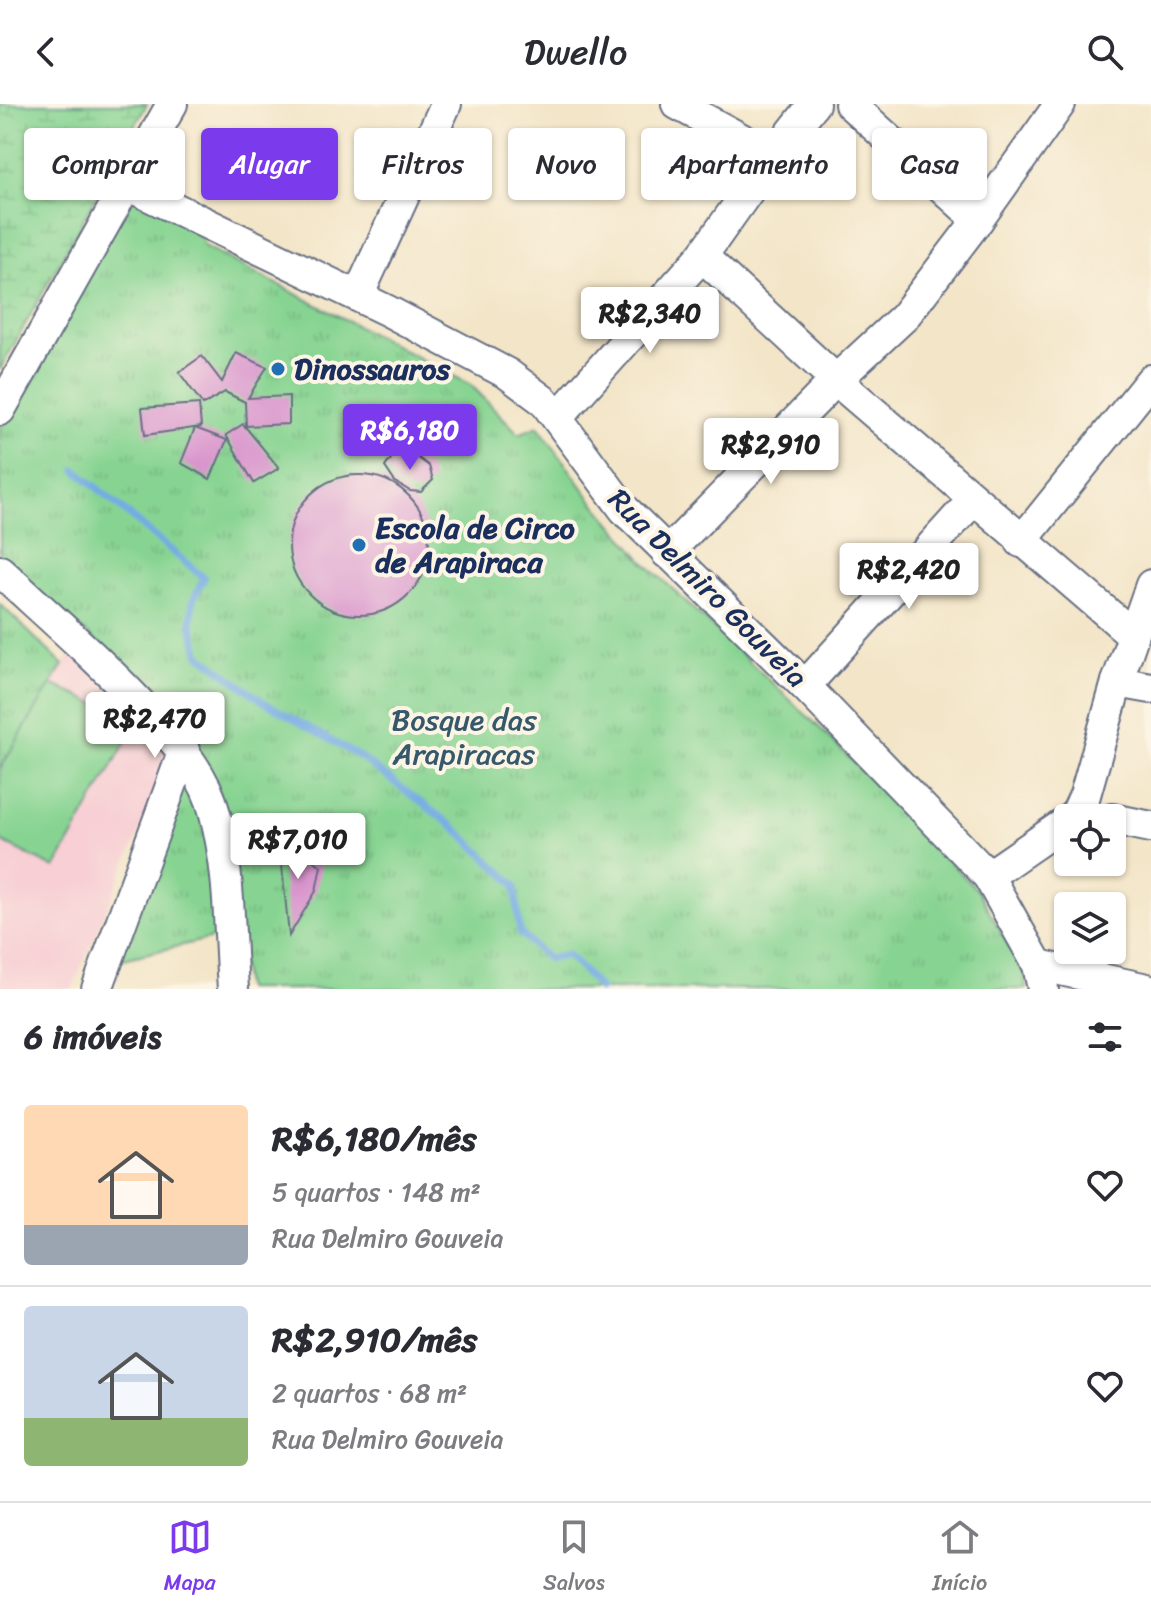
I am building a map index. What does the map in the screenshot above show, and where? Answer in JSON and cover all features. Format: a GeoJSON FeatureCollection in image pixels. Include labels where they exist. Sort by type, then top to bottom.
{"type":"FeatureCollection","features":[{"type":"Feature","properties":{"kind":"street"},"geometry":{"type":"LineString","coordinates":[[159,128],[172,104]]}},
{"type":"Feature","properties":{"kind":"street"},"geometry":{"type":"LineString","coordinates":[[358,296],[446,104]]}},
{"type":"Feature","properties":{"kind":"street"},"geometry":{"type":"LineString","coordinates":[[677,104],[721,128]]}},
{"type":"Feature","properties":{"kind":"street"},"geometry":{"type":"LineString","coordinates":[[795,128],[814,104]]}},
{"type":"Feature","properties":{"kind":"street"},"geometry":{"type":"LineString","coordinates":[[850,104],[978,220]]}},
{"type":"Feature","properties":{"kind":"street"},"geometry":{"type":"LineString","coordinates":[[667,553],[836,380],[904,317],[1060,104]]}},
{"type":"Feature","properties":{"kind":"street"},"geometry":{"type":"LineString","coordinates":[[0,410],[119,200]]}},
{"type":"Feature","properties":{"kind":"street","name":"Rua Delmiro Gouveia"},"geometry":{"type":"LineString","coordinates":[[158,200],[358,296],[508,374],[544,401],[624,509],[805,686],[988,876],[1041,977]]}},
{"type":"Feature","properties":{"kind":"street"},"geometry":{"type":"LineString","coordinates":[[557,418],[702,256],[742,200]]}},
{"type":"Feature","properties":{"kind":"street"},"geometry":{"type":"LineString","coordinates":[[702,256],[836,380],[1133,635]]}},
{"type":"Feature","properties":{"kind":"street"},"geometry":{"type":"LineString","coordinates":[[1021,542],[1151,380]]}},
{"type":"Feature","properties":{"kind":"street"},"geometry":{"type":"LineString","coordinates":[[805,686],[973,500]]}},
{"type":"Feature","properties":{"kind":"street"},"geometry":{"type":"LineString","coordinates":[[0,571],[110,670],[184,750],[199,772],[215,811],[225,868],[233,989]]}},
{"type":"Feature","properties":{"kind":"street"},"geometry":{"type":"LineString","coordinates":[[1080,804],[1151,585]]}},
{"type":"Feature","properties":{"kind":"street"},"geometry":{"type":"LineString","coordinates":[[1117,682],[1151,688]]}},
{"type":"Feature","properties":{"kind":"street"},"geometry":{"type":"LineString","coordinates":[[97,989],[184,750]]}},
{"type":"Feature","properties":{"kind":"street"},"geometry":{"type":"LineString","coordinates":[[1126,822],[1151,827]]}},
{"type":"Feature","properties":{"kind":"street"},"geometry":{"type":"LineString","coordinates":[[988,876],[1054,830]]}},
{"type":"Feature","properties":{"kind":"street"},"geometry":{"type":"LineString","coordinates":[[1041,977],[1147,989]]}},
{"type":"Feature","properties":{"kind":"shaded area"},"geometry":{"type":"Polygon","coordinates":[[[78,641],[177,744],[72,989],[0,989],[0,769],[78,641]]]}},
{"type":"Feature","properties":{"kind":"green space"},"geometry":{"type":"Polygon","coordinates":[[[0,104],[147,104],[134,128],[24,128],[24,200],[94,200],[0,370],[0,104]]]}},
{"type":"Feature","properties":{"kind":"green space","name":"Bosque das Arapiracas"},"geometry":{"type":"Polygon","coordinates":[[[128,200],[142,200],[200,231],[204,246],[471,385],[519,434],[538,426],[591,499],[645,563],[821,729],[978,891],[1025,975],[1026,989],[245,989],[217,782],[152,690],[0,559],[0,429],[128,200]]]}},
{"type":"Feature","properties":{"kind":"green space"},"geometry":{"type":"Polygon","coordinates":[[[0,604],[63,665],[0,769],[0,604]]]}},
{"type":"Feature","properties":{"kind":"green space"},"geometry":{"type":"Polygon","coordinates":[[[51,684],[137,722],[55,868],[0,841],[0,769],[51,684]]]}},
{"type":"Feature","properties":{"kind":"green space"},"geometry":{"type":"Polygon","coordinates":[[[184,750],[230,934],[106,963],[184,750]]]}},
{"type":"Feature","properties":{"kind":"building"},"geometry":{"type":"Polygon","coordinates":[[[236,353],[267,367],[248,398],[289,396],[289,424],[246,426],[245,402],[225,392],[203,405],[179,372],[202,356],[222,382],[236,353]]]}},
{"type":"Feature","properties":{"kind":"building"},"geometry":{"type":"Polygon","coordinates":[[[199,404],[201,427],[145,435],[142,408],[199,404]]]}},
{"type":"Feature","properties":{"kind":"building"},"geometry":{"type":"Polygon","coordinates":[[[243,424],[279,468],[254,483],[226,435],[243,424]]]}},
{"type":"Feature","properties":{"kind":"building"},"geometry":{"type":"Polygon","coordinates":[[[195,428],[227,440],[210,479],[181,463],[195,428]]]}},
{"type":"Feature","properties":{"kind":"building"},"geometry":{"type":"Polygon","coordinates":[[[396,452],[413,454],[429,466],[433,480],[421,492],[410,491],[395,482],[385,467],[396,452]]]}},
{"type":"Feature","properties":{"kind":"building","name":"Escola de Circo de Arapiraca"},"geometry":{"type":"Polygon","coordinates":[[[359,475],[386,481],[408,496],[423,518],[429,545],[423,572],[408,594],[386,609],[359,615],[332,609],[310,594],[295,572],[289,545],[295,518],[310,496],[332,481],[359,475]]]}},
{"type":"Feature","properties":{"kind":"building"},"geometry":{"type":"Polygon","coordinates":[[[279,835],[321,866],[316,891],[289,936],[279,835]]]}},
{"type":"Feature","properties":{"kind":"waterway"},"geometry":{"type":"LineString","coordinates":[[76,470],[204,578],[193,600],[191,624],[200,655],[264,702],[360,757],[454,827],[515,885],[520,933],[548,959],[568,955],[600,989]]}},
{"type":"Feature","properties":{"kind":"place","name":"Dinossauros"},"geometry":{"type":"Point","coordinates":[278,369]}},
{"type":"Feature","properties":{"kind":"place","name":"Escola de Circo de Arapiraca"},"geometry":{"type":"Point","coordinates":[359,545]}}]}
